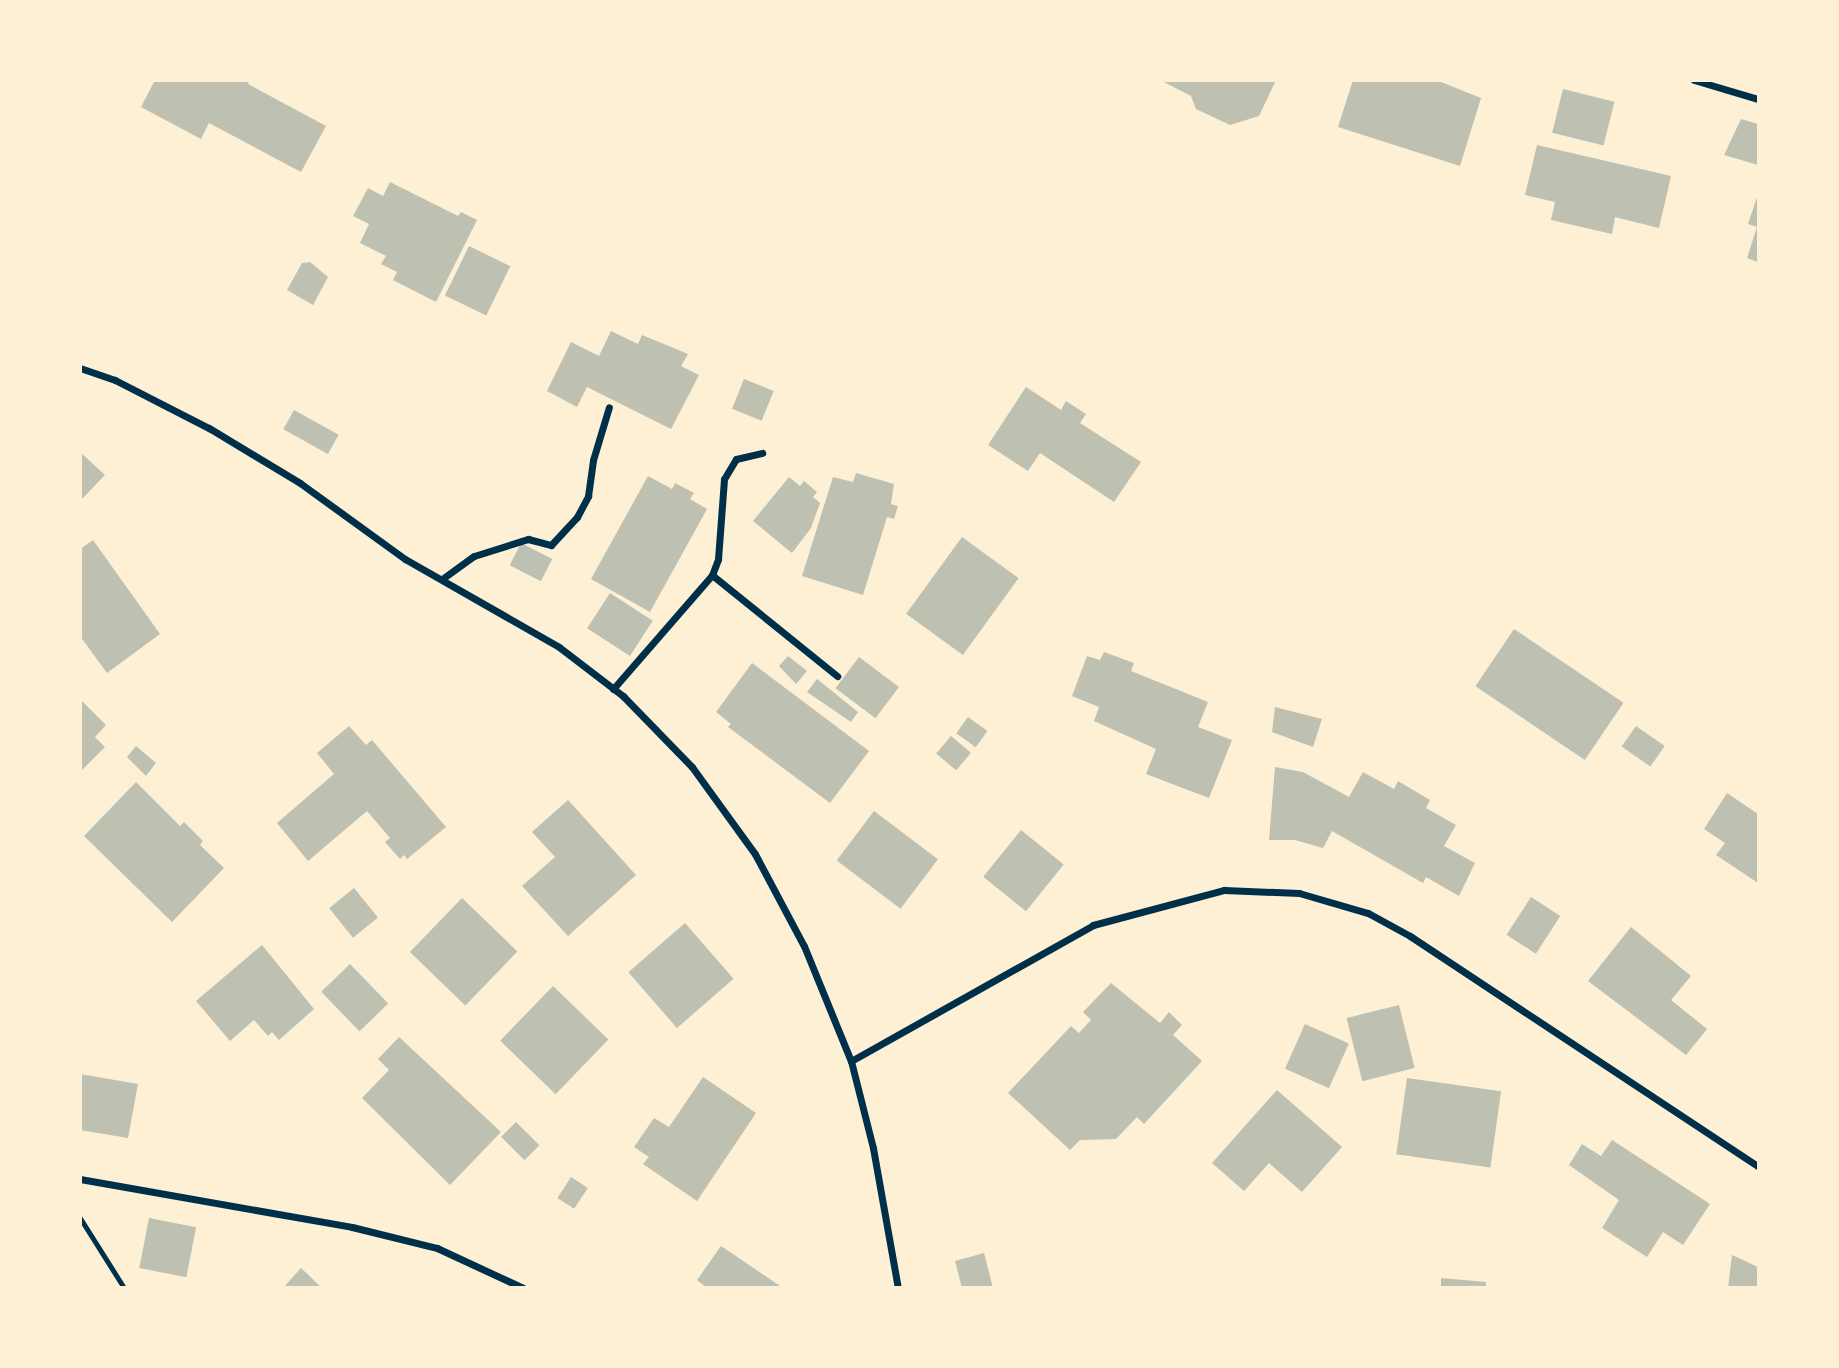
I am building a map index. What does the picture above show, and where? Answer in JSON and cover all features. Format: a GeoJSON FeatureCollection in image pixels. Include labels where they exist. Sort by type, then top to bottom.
{"type":"FeatureCollection","features":[{"type":"Feature","properties":{"kind":"street"},"geometry":{"type":"LineString","coordinates":[[1694,80],[1759,99]]}},
{"type":"Feature","properties":{"kind":"street"},"geometry":{"type":"LineString","coordinates":[[80,368],[115,380],[209,428],[442,579],[559,647],[613,689],[692,767],[755,854],[804,946],[851,1061],[873,1148],[898,1287]]}},
{"type":"Feature","properties":{"kind":"street"},"geometry":{"type":"LineString","coordinates":[[442,579],[474,556],[527,540],[551,545],[577,517],[588,496],[593,460],[609,407]]}},
{"type":"Feature","properties":{"kind":"street"},"geometry":{"type":"LineString","coordinates":[[613,689],[712,575],[718,559],[724,479],[736,459],[762,453]]}},
{"type":"Feature","properties":{"kind":"street"},"geometry":{"type":"LineString","coordinates":[[712,575],[837,676]]}},
{"type":"Feature","properties":{"kind":"street"},"geometry":{"type":"LineString","coordinates":[[851,1061],[1093,925],[1224,890],[1299,893],[1368,913],[1410,936],[1759,1166]]}},
{"type":"Feature","properties":{"kind":"street"},"geometry":{"type":"LineString","coordinates":[[80,1179],[352,1227],[437,1248],[523,1287]]}},
{"type":"Feature","properties":{"kind":"lane"},"geometry":{"type":"LineString","coordinates":[[80,1218],[124,1287]]}},
{"type":"Feature","properties":{"kind":"building"},"geometry":{"type":"Polygon","coordinates":[[[155,80],[250,80],[248,84],[326,126],[301,172],[209,123],[201,139],[141,107],[155,80]]]}},
{"type":"Feature","properties":{"kind":"building"},"geometry":{"type":"Polygon","coordinates":[[[1160,80],[1276,80],[1259,116],[1230,125],[1196,109],[1191,96],[1160,80]]]}},
{"type":"Feature","properties":{"kind":"building"},"geometry":{"type":"Polygon","coordinates":[[[1353,80],[1436,80],[1481,98],[1460,166],[1338,127],[1353,80]]]}},
{"type":"Feature","properties":{"kind":"building"},"geometry":{"type":"Polygon","coordinates":[[[1563,89],[1614,102],[1604,145],[1552,133],[1563,89]]]}},
{"type":"Feature","properties":{"kind":"building"},"geometry":{"type":"Polygon","coordinates":[[[1741,119],[1758,124],[1758,165],[1724,155],[1741,119]]]}},
{"type":"Feature","properties":{"kind":"building"},"geometry":{"type":"Polygon","coordinates":[[[1537,145],[1671,176],[1659,228],[1615,217],[1612,234],[1551,220],[1555,202],[1525,195],[1537,145]]]}},
{"type":"Feature","properties":{"kind":"building"},"geometry":{"type":"Polygon","coordinates":[[[390,182],[458,216],[461,212],[477,220],[436,302],[393,280],[397,272],[381,264],[386,256],[360,243],[369,224],[353,216],[368,188],[383,196],[390,182]]]}},
{"type":"Feature","properties":{"kind":"building"},"geometry":{"type":"Polygon","coordinates":[[[1758,194],[1758,262],[1747,258],[1757,227],[1748,224],[1758,194]]]}},
{"type":"Feature","properties":{"kind":"building"},"geometry":{"type":"Polygon","coordinates":[[[469,246],[510,266],[486,316],[445,295],[469,246]]]}},
{"type":"Feature","properties":{"kind":"building"},"geometry":{"type":"Polygon","coordinates":[[[310,262],[328,277],[313,305],[287,290],[302,263],[310,262]]]}},
{"type":"Feature","properties":{"kind":"building"},"geometry":{"type":"Polygon","coordinates":[[[611,331],[638,344],[642,335],[688,354],[681,366],[699,375],[671,429],[587,387],[577,407],[547,391],[571,342],[599,356],[611,331]]]}},
{"type":"Feature","properties":{"kind":"building"},"geometry":{"type":"Polygon","coordinates":[[[744,379],[774,391],[762,421],[732,409],[744,379]]]}},
{"type":"Feature","properties":{"kind":"building"},"geometry":{"type":"Polygon","coordinates":[[[1026,387],[1061,410],[1066,401],[1086,414],[1080,423],[1141,462],[1114,502],[1040,453],[1028,471],[988,445],[1026,387]]]}},
{"type":"Feature","properties":{"kind":"building"},"geometry":{"type":"Polygon","coordinates":[[[294,410],[339,435],[328,454],[283,429],[294,410]]]}},
{"type":"Feature","properties":{"kind":"building"},"geometry":{"type":"Polygon","coordinates":[[[80,452],[105,475],[80,501],[80,452]]]}},
{"type":"Feature","properties":{"kind":"building"},"geometry":{"type":"Polygon","coordinates":[[[856,473],[894,484],[891,504],[898,506],[894,519],[887,517],[863,595],[802,576],[833,477],[853,482],[856,473]]]}},
{"type":"Feature","properties":{"kind":"building"},"geometry":{"type":"Polygon","coordinates":[[[648,476],[672,489],[675,483],[694,493],[690,499],[707,509],[650,612],[591,579],[648,476]]]}},
{"type":"Feature","properties":{"kind":"building"},"geometry":{"type":"Polygon","coordinates":[[[789,477],[800,486],[804,481],[817,492],[813,497],[820,503],[811,528],[792,553],[753,521],[789,477]]]}},
{"type":"Feature","properties":{"kind":"building"},"geometry":{"type":"Polygon","coordinates":[[[962,537],[1019,578],[963,655],[906,614],[962,537]]]}},
{"type":"Feature","properties":{"kind":"building"},"geometry":{"type":"Polygon","coordinates":[[[93,540],[160,634],[107,673],[80,636],[80,549],[93,540]]]}},
{"type":"Feature","properties":{"kind":"building"},"geometry":{"type":"Polygon","coordinates":[[[521,543],[552,559],[541,581],[510,565],[521,543]]]}},
{"type":"Feature","properties":{"kind":"building"},"geometry":{"type":"Polygon","coordinates":[[[610,593],[653,621],[630,656],[587,628],[610,593]]]}},
{"type":"Feature","properties":{"kind":"building"},"geometry":{"type":"Polygon","coordinates":[[[1514,629],[1623,703],[1585,760],[1475,686],[1514,629]]]}},
{"type":"Feature","properties":{"kind":"building"},"geometry":{"type":"Polygon","coordinates":[[[1104,652],[1134,663],[1131,671],[1208,702],[1198,727],[1232,740],[1209,798],[1146,774],[1156,749],[1094,721],[1099,707],[1072,696],[1087,656],[1100,660],[1104,652]]]}},
{"type":"Feature","properties":{"kind":"building"},"geometry":{"type":"Polygon","coordinates":[[[788,656],[807,671],[796,684],[779,666],[788,656]]]}},
{"type":"Feature","properties":{"kind":"building"},"geometry":{"type":"Polygon","coordinates":[[[859,657],[899,687],[875,718],[836,688],[859,657]]]}},
{"type":"Feature","properties":{"kind":"building"},"geometry":{"type":"Polygon","coordinates":[[[752,663],[869,751],[830,803],[728,727],[731,724],[716,712],[752,663]]]}},
{"type":"Feature","properties":{"kind":"building"},"geometry":{"type":"Polygon","coordinates":[[[817,679],[858,712],[851,722],[807,692],[817,679]]]}},
{"type":"Feature","properties":{"kind":"building"},"geometry":{"type":"Polygon","coordinates":[[[80,699],[106,725],[95,737],[105,747],[82,770],[80,699]]]}},
{"type":"Feature","properties":{"kind":"building"},"geometry":{"type":"Polygon","coordinates":[[[1275,707],[1322,719],[1313,747],[1272,732],[1275,707]]]}},
{"type":"Feature","properties":{"kind":"building"},"geometry":{"type":"Polygon","coordinates":[[[968,717],[987,731],[976,747],[956,733],[968,717]]]}},
{"type":"Feature","properties":{"kind":"building"},"geometry":{"type":"Polygon","coordinates":[[[349,726],[366,745],[372,740],[446,827],[407,859],[404,855],[400,859],[385,842],[390,838],[367,811],[308,861],[277,823],[334,774],[317,753],[349,726]]]}},
{"type":"Feature","properties":{"kind":"building"},"geometry":{"type":"Polygon","coordinates":[[[1636,726],[1665,746],[1650,767],[1622,746],[1636,726]]]}},
{"type":"Feature","properties":{"kind":"building"},"geometry":{"type":"Polygon","coordinates":[[[951,736],[971,753],[956,770],[936,754],[951,736]]]}},
{"type":"Feature","properties":{"kind":"building"},"geometry":{"type":"Polygon","coordinates":[[[136,746],[156,763],[146,776],[127,757],[136,746]]]}},
{"type":"Feature","properties":{"kind":"building"},"geometry":{"type":"Polygon","coordinates":[[[1275,767],[1303,772],[1349,797],[1363,772],[1394,789],[1398,781],[1430,800],[1426,808],[1456,825],[1444,846],[1475,863],[1459,896],[1426,877],[1423,883],[1332,831],[1323,848],[1295,840],[1269,840],[1275,767]]]}},
{"type":"Feature","properties":{"kind":"building"},"geometry":{"type":"Polygon","coordinates":[[[136,782],[180,826],[184,822],[203,841],[200,845],[224,868],[172,922],[84,836],[136,782]]]}},
{"type":"Feature","properties":{"kind":"building"},"geometry":{"type":"Polygon","coordinates":[[[1727,793],[1758,814],[1758,883],[1716,855],[1725,843],[1704,829],[1727,793]]]}},
{"type":"Feature","properties":{"kind":"building"},"geometry":{"type":"Polygon","coordinates":[[[568,800],[636,875],[568,936],[522,886],[555,857],[532,832],[568,800]]]}},
{"type":"Feature","properties":{"kind":"building"},"geometry":{"type":"Polygon","coordinates":[[[874,811],[938,859],[901,909],[837,861],[874,811]]]}},
{"type":"Feature","properties":{"kind":"building"},"geometry":{"type":"Polygon","coordinates":[[[1021,830],[1064,865],[1026,911],[983,877],[1021,830]]]}},
{"type":"Feature","properties":{"kind":"building"},"geometry":{"type":"Polygon","coordinates":[[[354,888],[378,918],[353,938],[329,908],[354,888]]]}},
{"type":"Feature","properties":{"kind":"building"},"geometry":{"type":"Polygon","coordinates":[[[1531,897],[1560,916],[1536,954],[1506,935],[1531,897]]]}},
{"type":"Feature","properties":{"kind":"building"},"geometry":{"type":"Polygon","coordinates":[[[462,898],[517,951],[465,1005],[410,952],[462,898]]]}},
{"type":"Feature","properties":{"kind":"building"},"geometry":{"type":"Polygon","coordinates":[[[685,923],[734,979],[677,1028],[628,972],[685,923]]]}},
{"type":"Feature","properties":{"kind":"building"},"geometry":{"type":"Polygon","coordinates":[[[1631,927],[1691,976],[1671,1000],[1707,1029],[1686,1055],[1588,981],[1631,927]]]}},
{"type":"Feature","properties":{"kind":"building"},"geometry":{"type":"Polygon","coordinates":[[[262,945],[314,1009],[279,1040],[272,1032],[268,1036],[254,1020],[230,1041],[196,1001],[262,945]]]}},
{"type":"Feature","properties":{"kind":"building"},"geometry":{"type":"Polygon","coordinates":[[[350,964],[388,1004],[359,1031],[321,992],[350,964]]]}},
{"type":"Feature","properties":{"kind":"building"},"geometry":{"type":"Polygon","coordinates":[[[1111,983],[1160,1023],[1169,1012],[1182,1025],[1173,1035],[1202,1061],[1144,1124],[1137,1117],[1116,1139],[1080,1140],[1070,1150],[1008,1093],[1071,1026],[1079,1033],[1091,1020],[1083,1012],[1111,983]]]}},
{"type":"Feature","properties":{"kind":"building"},"geometry":{"type":"Polygon","coordinates":[[[553,986],[608,1039],[556,1094],[500,1041],[553,986]]]}},
{"type":"Feature","properties":{"kind":"building"},"geometry":{"type":"Polygon","coordinates":[[[1399,1005],[1415,1068],[1362,1081],[1347,1018],[1399,1005]]]}},
{"type":"Feature","properties":{"kind":"building"},"geometry":{"type":"Polygon","coordinates":[[[1305,1024],[1349,1044],[1329,1088],[1285,1069],[1305,1024]]]}},
{"type":"Feature","properties":{"kind":"building"},"geometry":{"type":"Polygon","coordinates":[[[399,1037],[501,1132],[450,1185],[362,1098],[389,1070],[378,1059],[399,1037]]]}},
{"type":"Feature","properties":{"kind":"building"},"geometry":{"type":"Polygon","coordinates":[[[80,1074],[138,1084],[128,1138],[80,1130],[80,1074]]]}},
{"type":"Feature","properties":{"kind":"building"},"geometry":{"type":"Polygon","coordinates":[[[703,1077],[756,1113],[697,1201],[643,1164],[649,1157],[634,1147],[654,1118],[669,1127],[703,1077]]]}},
{"type":"Feature","properties":{"kind":"building"},"geometry":{"type":"Polygon","coordinates":[[[1407,1078],[1501,1091],[1490,1167],[1396,1154],[1407,1078]]]}},
{"type":"Feature","properties":{"kind":"building"},"geometry":{"type":"Polygon","coordinates":[[[1277,1090],[1342,1147],[1302,1192],[1269,1163],[1244,1191],[1212,1163],[1277,1090]]]}},
{"type":"Feature","properties":{"kind":"building"},"geometry":{"type":"Polygon","coordinates":[[[516,1122],[539,1145],[524,1160],[501,1137],[516,1122]]]}},
{"type":"Feature","properties":{"kind":"building"},"geometry":{"type":"Polygon","coordinates":[[[1612,1140],[1710,1204],[1683,1245],[1663,1232],[1647,1257],[1602,1228],[1619,1200],[1569,1165],[1582,1144],[1601,1156],[1612,1140]]]}},
{"type":"Feature","properties":{"kind":"building"},"geometry":{"type":"Polygon","coordinates":[[[571,1177],[588,1188],[574,1209],[557,1198],[571,1177]]]}},
{"type":"Feature","properties":{"kind":"building"},"geometry":{"type":"Polygon","coordinates":[[[149,1218],[196,1227],[186,1277],[139,1268],[149,1218]]]}},
{"type":"Feature","properties":{"kind":"building"},"geometry":{"type":"Polygon","coordinates":[[[721,1246],[783,1288],[707,1288],[697,1280],[721,1246]]]}},
{"type":"Feature","properties":{"kind":"building"},"geometry":{"type":"Polygon","coordinates":[[[984,1253],[993,1288],[962,1288],[955,1261],[984,1253]]]}},
{"type":"Feature","properties":{"kind":"building"},"geometry":{"type":"Polygon","coordinates":[[[1732,1255],[1758,1267],[1758,1288],[1728,1288],[1732,1255]]]}},
{"type":"Feature","properties":{"kind":"building"},"geometry":{"type":"Polygon","coordinates":[[[301,1268],[322,1288],[283,1288],[301,1268]]]}},
{"type":"Feature","properties":{"kind":"building"},"geometry":{"type":"Polygon","coordinates":[[[1441,1278],[1486,1282],[1486,1288],[1441,1288],[1441,1278]]]}}]}
